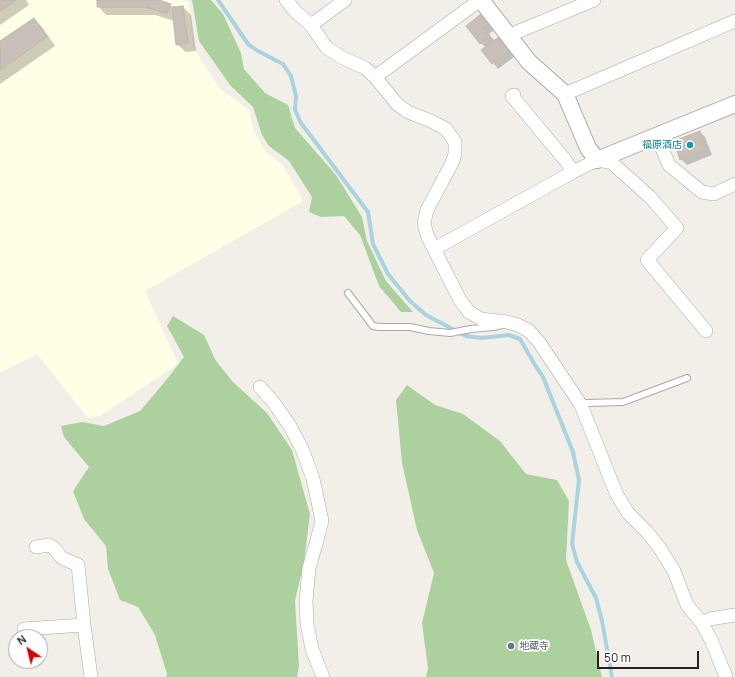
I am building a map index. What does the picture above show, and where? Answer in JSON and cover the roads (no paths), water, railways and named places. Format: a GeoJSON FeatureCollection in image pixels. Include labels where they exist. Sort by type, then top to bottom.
{"type":"FeatureCollection","features":[{"type":"Feature","properties":{"kind":"street"},"geometry":{"type":"LineString","coordinates":[[286,0],[296,12],[311,25],[326,47],[341,57],[365,68],[375,77],[397,104],[408,112],[431,120],[446,129],[454,142],[455,154],[452,163],[427,210],[424,223],[434,249],[460,300],[469,312],[481,319],[507,322],[518,325],[529,331],[539,342],[581,405],[616,493],[628,513],[647,532],[659,547],[674,571],[687,605],[702,623],[712,642],[726,677]]}},
{"type":"Feature","properties":{"kind":"street"},"geometry":{"type":"LineString","coordinates":[[311,25],[345,0]]}},
{"type":"Feature","properties":{"kind":"street"},"geometry":{"type":"LineString","coordinates":[[375,77],[480,0],[529,62],[565,94],[588,148],[597,160],[612,163],[650,196],[677,228],[647,260],[706,331]]}},
{"type":"Feature","properties":{"kind":"street"},"geometry":{"type":"LineString","coordinates":[[510,38],[517,32],[594,0]]}},
{"type":"Feature","properties":{"kind":"street"},"geometry":{"type":"LineString","coordinates":[[565,94],[735,21]]}},
{"type":"Feature","properties":{"kind":"street"},"geometry":{"type":"LineString","coordinates":[[514,95],[512,96],[566,161],[573,172]]}},
{"type":"Feature","properties":{"kind":"street"},"geometry":{"type":"LineString","coordinates":[[434,249],[597,160],[735,104]]}},
{"type":"Feature","properties":{"kind":"street"},"geometry":{"type":"LineString","coordinates":[[657,136],[670,165],[702,192],[714,194],[735,184]]}},
{"type":"Feature","properties":{"kind":"street"},"geometry":{"type":"LineString","coordinates":[[260,387],[274,403],[290,426],[303,451],[313,479],[318,502],[322,521],[309,568],[306,601],[307,624],[312,649],[323,677]]}},
{"type":"Feature","properties":{"kind":"street"},"geometry":{"type":"LineString","coordinates":[[36,547],[49,545],[54,548],[62,558],[78,565],[91,677]]}},
{"type":"Feature","properties":{"kind":"street"},"geometry":{"type":"LineString","coordinates":[[702,623],[710,619],[735,615]]}},
{"type":"Feature","properties":{"kind":"street"},"geometry":{"type":"LineString","coordinates":[[24,628],[84,625]]}},
{"type":"Feature","properties":{"kind":"lane"},"geometry":{"type":"LineString","coordinates":[[348,293],[373,326],[410,327],[450,333],[464,330],[493,328],[507,322]]}},
{"type":"Feature","properties":{"kind":"lane"},"geometry":{"type":"LineString","coordinates":[[581,405],[587,403],[623,402],[687,378]]}},
{"type":"Feature","properties":{"kind":"waterway"},"geometry":{"type":"LineString","coordinates":[[218,0],[248,44],[256,50],[283,64],[291,76],[296,96],[295,110],[301,123],[368,212],[373,244],[388,274],[410,301],[426,315],[466,336],[481,338],[509,335],[520,339],[543,377],[573,452],[579,480],[572,544],[577,562],[596,598],[602,621],[612,677]]}},
{"type":"Feature","properties":{"kind":"place","name":"福原酒店"},"geometry":{"type":"Point","coordinates":[690,145]}},
{"type":"Feature","properties":{"kind":"place","name":"地蔵寺"},"geometry":{"type":"Point","coordinates":[511,646]}}]}
